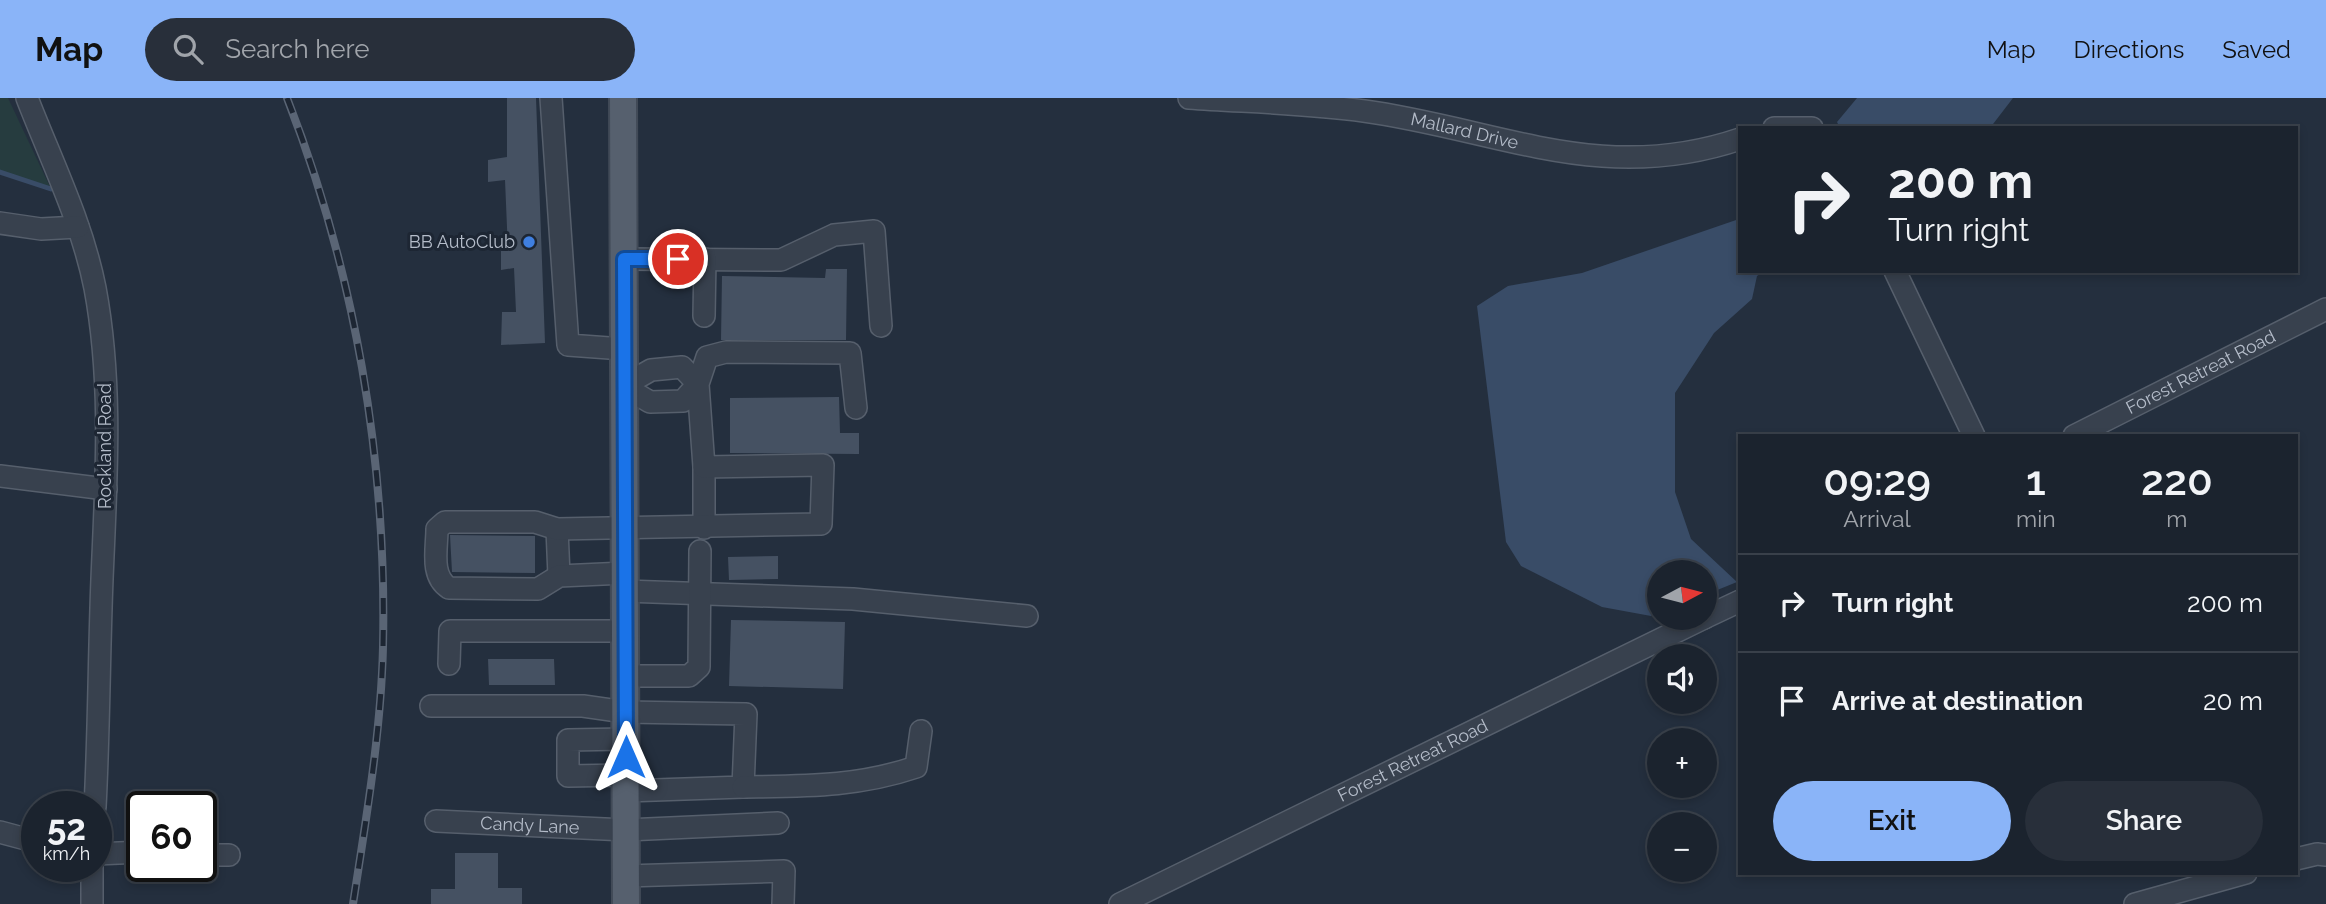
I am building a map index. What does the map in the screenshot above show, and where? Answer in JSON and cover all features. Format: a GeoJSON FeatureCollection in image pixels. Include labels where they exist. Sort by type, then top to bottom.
{"type":"FeatureCollection","features":[{"type":"Feature","properties":{"kind":"main road"},"geometry":{"type":"LineString","coordinates":[[623,98],[626,904]]}},
{"type":"Feature","properties":{"kind":"street","name":"Rockland Road"},"geometry":{"type":"LineString","coordinates":[[27,98],[78,227],[94,286],[103,346],[107,402],[106,489],[96,791]]}},
{"type":"Feature","properties":{"kind":"street"},"geometry":{"type":"LineString","coordinates":[[551,98],[568,345],[623,349]]}},
{"type":"Feature","properties":{"kind":"street","name":"Mallard Drive"},"geometry":{"type":"LineString","coordinates":[[1189,98],[1365,111],[1554,153],[1635,159],[1714,148],[1738,140]]}},
{"type":"Feature","properties":{"kind":"street"},"geometry":{"type":"LineString","coordinates":[[0,223],[41,229],[78,227]]}},
{"type":"Feature","properties":{"kind":"street"},"geometry":{"type":"LineString","coordinates":[[624,259],[781,260],[834,235],[874,231],[881,326]]}},
{"type":"Feature","properties":{"kind":"street"},"geometry":{"type":"LineString","coordinates":[[704,316],[705,260]]}},
{"type":"Feature","properties":{"kind":"street"},"geometry":{"type":"LineString","coordinates":[[1896,273],[1973,434]]}},
{"type":"Feature","properties":{"kind":"street","name":"Forest Retreat Road"},"geometry":{"type":"LineString","coordinates":[[2078,434],[2326,309]]}},
{"type":"Feature","properties":{"kind":"street"},"geometry":{"type":"LineString","coordinates":[[704,528],[704,467],[698,384],[707,356],[726,352],[850,353],[856,408]]}},
{"type":"Feature","properties":{"kind":"street"},"geometry":{"type":"LineString","coordinates":[[622,386],[651,370],[682,367],[698,384]]}},
{"type":"Feature","properties":{"kind":"street"},"geometry":{"type":"LineString","coordinates":[[622,386],[650,402],[683,401],[698,384]]}},
{"type":"Feature","properties":{"kind":"street"},"geometry":{"type":"LineString","coordinates":[[704,467],[823,465],[821,524],[557,529],[535,522],[445,522],[437,529],[436,573],[440,583],[449,588],[538,589],[559,576],[700,593],[853,598],[1027,616]]}},
{"type":"Feature","properties":{"kind":"street"},"geometry":{"type":"LineString","coordinates":[[0,476],[106,489]]}},
{"type":"Feature","properties":{"kind":"street"},"geometry":{"type":"LineString","coordinates":[[557,529],[559,576]]}},
{"type":"Feature","properties":{"kind":"street"},"geometry":{"type":"LineString","coordinates":[[625,676],[695,674],[700,658],[700,551]]}},
{"type":"Feature","properties":{"kind":"street","name":"Forest Retreat Road"},"geometry":{"type":"LineString","coordinates":[[1717,612],[1738,602]]}},
{"type":"Feature","properties":{"kind":"street","name":"Forest Retreat Road"},"geometry":{"type":"LineString","coordinates":[[1120,904],[1679,630]]}},
{"type":"Feature","properties":{"kind":"street"},"geometry":{"type":"LineString","coordinates":[[449,664],[450,631],[625,631]]}},
{"type":"Feature","properties":{"kind":"street"},"geometry":{"type":"LineString","coordinates":[[431,706],[583,706],[625,712],[746,714],[743,787]]}},
{"type":"Feature","properties":{"kind":"street"},"geometry":{"type":"LineString","coordinates":[[625,739],[568,740],[568,776],[626,783],[743,787],[843,785],[884,778],[916,767],[921,732]]}},
{"type":"Feature","properties":{"kind":"street","name":"Candy Lane"},"geometry":{"type":"LineString","coordinates":[[436,821],[626,830],[778,823]]}},
{"type":"Feature","properties":{"kind":"street"},"geometry":{"type":"LineString","coordinates":[[0,832],[21,838]]}},
{"type":"Feature","properties":{"kind":"street"},"geometry":{"type":"LineString","coordinates":[[2298,858],[2317,853],[2326,855]]}},
{"type":"Feature","properties":{"kind":"street"},"geometry":{"type":"LineString","coordinates":[[217,855],[229,855]]}},
{"type":"Feature","properties":{"kind":"street"},"geometry":{"type":"LineString","coordinates":[[626,876],[784,871],[783,904]]}},
{"type":"Feature","properties":{"kind":"street"},"geometry":{"type":"LineString","coordinates":[[2135,904],[2239,875]]}},
{"type":"Feature","properties":{"kind":"street"},"geometry":{"type":"LineString","coordinates":[[92,882],[92,904]]}},
{"type":"Feature","properties":{"kind":"green space"},"geometry":{"type":"Polygon","coordinates":[[[0,98],[8,98],[51,189],[0,172],[0,98]]]}},
{"type":"Feature","properties":{"kind":"water"},"geometry":{"type":"Polygon","coordinates":[[[1857,98],[2013,98],[1992,126],[1839,126],[1837,122],[1857,98]]]}},
{"type":"Feature","properties":{"kind":"water"},"geometry":{"type":"Polygon","coordinates":[[[1738,219],[1738,273],[1762,273],[1757,276],[1752,299],[1714,333],[1675,393],[1675,492],[1691,539],[1713,560],[1647,560],[1647,615],[1602,607],[1521,566],[1506,542],[1477,306],[1508,286],[1582,273],[1738,219]]]}},
{"type":"Feature","properties":{"kind":"water"},"geometry":{"type":"Polygon","coordinates":[[[1717,563],[1737,582],[1717,590],[1717,563]]]}},
{"type":"Feature","properties":{"kind":"building"},"geometry":{"type":"Polygon","coordinates":[[[507,98],[536,98],[545,343],[501,345],[502,312],[516,312],[514,268],[501,270],[501,251],[508,251],[505,180],[488,182],[488,160],[507,157],[507,98]]]}},
{"type":"Feature","properties":{"kind":"building"},"geometry":{"type":"Polygon","coordinates":[[[826,269],[847,269],[846,340],[721,340],[722,276],[825,278],[826,269]]]}},
{"type":"Feature","properties":{"kind":"building"},"geometry":{"type":"Polygon","coordinates":[[[839,397],[840,433],[859,433],[859,454],[730,453],[730,398],[839,397]]]}},
{"type":"Feature","properties":{"kind":"building"},"geometry":{"type":"Polygon","coordinates":[[[450,535],[535,536],[535,573],[452,572],[450,535]]]}},
{"type":"Feature","properties":{"kind":"building"},"geometry":{"type":"Polygon","coordinates":[[[778,556],[778,579],[729,580],[728,557],[778,556]]]}},
{"type":"Feature","properties":{"kind":"building"},"geometry":{"type":"Polygon","coordinates":[[[731,620],[845,622],[843,689],[729,686],[731,620]]]}},
{"type":"Feature","properties":{"kind":"building"},"geometry":{"type":"Polygon","coordinates":[[[488,659],[554,659],[555,685],[489,685],[488,659]]]}},
{"type":"Feature","properties":{"kind":"building"},"geometry":{"type":"Polygon","coordinates":[[[455,853],[498,853],[498,888],[522,888],[522,904],[431,904],[431,889],[455,889],[455,853]]]}},
{"type":"Feature","properties":{"kind":"waterway"},"geometry":{"type":"LineString","coordinates":[[0,172],[51,189]]}},
{"type":"Feature","properties":{"kind":"railway"},"geometry":{"type":"LineString","coordinates":[[287,98],[311,164],[348,299],[362,368],[379,507],[383,577],[382,679],[372,776],[353,904]]}},
{"type":"Feature","properties":{"kind":"place","name":"BB AutoClub"},"geometry":{"type":"Point","coordinates":[529,242]}},
{"type":"Feature","properties":{"kind":"route"},"geometry":{"type":"LineString","coordinates":[[626,757],[622,386],[624,259],[678,259]]}}]}
